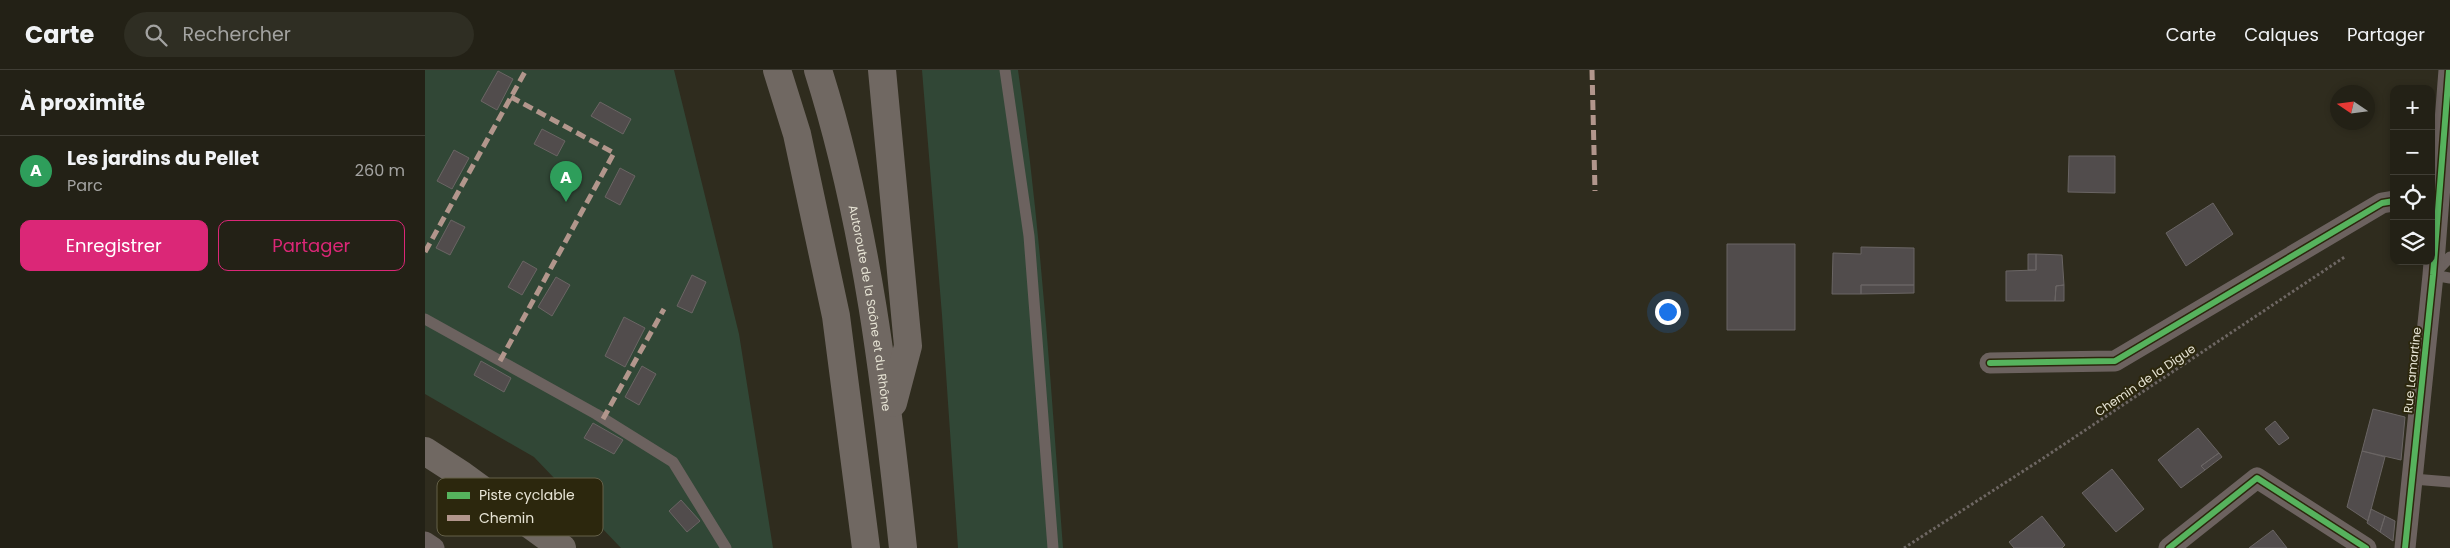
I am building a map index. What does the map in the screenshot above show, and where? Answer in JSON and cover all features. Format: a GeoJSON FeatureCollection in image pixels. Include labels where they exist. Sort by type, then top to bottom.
{"type":"FeatureCollection","features":[{"type":"Feature","properties":{"kind":"highway"},"geometry":{"type":"LineString","coordinates":[[777,70],[797,134],[836,316],[865,548]]}},
{"type":"Feature","properties":{"kind":"highway","name":"Autoroute de la Saône et du Rhône"},"geometry":{"type":"LineString","coordinates":[[818,70],[839,138],[876,320],[889,417],[903,548]]}},
{"type":"Feature","properties":{"kind":"highway"},"geometry":{"type":"LineString","coordinates":[[882,70],[908,346],[889,417]]}},
{"type":"Feature","properties":{"kind":"highway"},"geometry":{"type":"LineString","coordinates":[[425,451],[466,478]]}},
{"type":"Feature","properties":{"kind":"highway"},"geometry":{"type":"LineString","coordinates":[[546,536],[562,548]]}},
{"type":"Feature","properties":{"kind":"street","name":"Rue Lamartine"},"geometry":{"type":"LineString","coordinates":[[2405,548],[2441,277],[2435,195],[2449,70]]}},
{"type":"Feature","properties":{"kind":"street"},"geometry":{"type":"LineString","coordinates":[[1990,363],[2115,362],[2382,203],[2390,202]]}},
{"type":"Feature","properties":{"kind":"street"},"geometry":{"type":"LineString","coordinates":[[2169,548],[2257,478],[2366,548]]}},
{"type":"Feature","properties":{"kind":"street"},"geometry":{"type":"LineString","coordinates":[[425,542],[434,548]]}},
{"type":"Feature","properties":{"kind":"lane"},"geometry":{"type":"LineString","coordinates":[[1005,70],[1029,236],[1053,548]]}},
{"type":"Feature","properties":{"kind":"lane"},"geometry":{"type":"LineString","coordinates":[[2441,277],[2450,257]]}},
{"type":"Feature","properties":{"kind":"lane"},"geometry":{"type":"LineString","coordinates":[[425,319],[595,414],[673,462],[726,548]]}},
{"type":"Feature","properties":{"kind":"lane"},"geometry":{"type":"LineString","coordinates":[[2413,479],[2450,482]]}},
{"type":"Feature","properties":{"kind":"green space"},"geometry":{"type":"Polygon","coordinates":[[[425,70],[674,70],[739,334],[773,548],[621,548],[603,529],[603,478],[554,478],[534,457],[425,394],[425,70]]]}},
{"type":"Feature","properties":{"kind":"green space"},"geometry":{"type":"Polygon","coordinates":[[[922,70],[1018,70],[1039,248],[1063,548],[958,548],[942,315],[922,70]]]}},
{"type":"Feature","properties":{"kind":"building"},"geometry":{"type":"Polygon","coordinates":[[[498,71],[513,79],[497,110],[481,101],[498,71]]]}},
{"type":"Feature","properties":{"kind":"building"},"geometry":{"type":"Polygon","coordinates":[[[600,102],[631,119],[623,134],[591,116],[600,102]]]}},
{"type":"Feature","properties":{"kind":"building"},"geometry":{"type":"Polygon","coordinates":[[[542,129],[565,141],[557,156],[534,144],[542,129]]]}},
{"type":"Feature","properties":{"kind":"building"},"geometry":{"type":"Polygon","coordinates":[[[454,150],[469,158],[452,189],[437,181],[454,150]]]}},
{"type":"Feature","properties":{"kind":"building"},"geometry":{"type":"Polygon","coordinates":[[[2069,156],[2115,156],[2115,193],[2068,192],[2069,156]]]}},
{"type":"Feature","properties":{"kind":"building"},"geometry":{"type":"Polygon","coordinates":[[[620,168],[635,176],[620,205],[605,197],[620,168]]]}},
{"type":"Feature","properties":{"kind":"building"},"geometry":{"type":"Polygon","coordinates":[[[2213,203],[2233,234],[2186,266],[2166,233],[2213,203]]]}},
{"type":"Feature","properties":{"kind":"building"},"geometry":{"type":"Polygon","coordinates":[[[451,220],[465,227],[450,255],[436,248],[451,220]]]}},
{"type":"Feature","properties":{"kind":"building"},"geometry":{"type":"Polygon","coordinates":[[[1727,244],[1795,244],[1795,330],[1727,330],[1727,244]]]}},
{"type":"Feature","properties":{"kind":"building"},"geometry":{"type":"Polygon","coordinates":[[[1861,247],[1914,248],[1914,285],[1861,285],[1861,294],[1832,294],[1833,253],[1861,254],[1861,247]]]}},
{"type":"Feature","properties":{"kind":"building"},"geometry":{"type":"Polygon","coordinates":[[[2028,254],[2036,254],[2036,270],[2028,270],[2028,254]]]}},
{"type":"Feature","properties":{"kind":"building"},"geometry":{"type":"Polygon","coordinates":[[[2036,254],[2062,255],[2064,285],[2056,286],[2055,301],[2006,301],[2006,271],[2036,270],[2036,254]]]}},
{"type":"Feature","properties":{"kind":"building"},"geometry":{"type":"Polygon","coordinates":[[[523,261],[537,269],[522,295],[508,287],[523,261]]]}},
{"type":"Feature","properties":{"kind":"building"},"geometry":{"type":"Polygon","coordinates":[[[692,275],[706,282],[692,313],[677,306],[692,275]]]}},
{"type":"Feature","properties":{"kind":"building"},"geometry":{"type":"Polygon","coordinates":[[[556,277],[570,285],[552,316],[538,307],[556,277]]]}},
{"type":"Feature","properties":{"kind":"building"},"geometry":{"type":"Polygon","coordinates":[[[1861,285],[1914,285],[1914,293],[1861,294],[1861,285]]]}},
{"type":"Feature","properties":{"kind":"building"},"geometry":{"type":"Polygon","coordinates":[[[2064,285],[2064,301],[2055,301],[2056,286],[2064,285]]]}},
{"type":"Feature","properties":{"kind":"building"},"geometry":{"type":"Polygon","coordinates":[[[624,317],[645,328],[625,367],[605,356],[624,317]]]}},
{"type":"Feature","properties":{"kind":"building"},"geometry":{"type":"Polygon","coordinates":[[[481,361],[511,378],[504,392],[474,375],[481,361]]]}},
{"type":"Feature","properties":{"kind":"building"},"geometry":{"type":"Polygon","coordinates":[[[642,366],[656,374],[639,405],[625,397],[642,366]]]}},
{"type":"Feature","properties":{"kind":"building"},"geometry":{"type":"Polygon","coordinates":[[[2373,409],[2405,417],[2401,460],[2362,451],[2373,409]]]}},
{"type":"Feature","properties":{"kind":"building"},"geometry":{"type":"Polygon","coordinates":[[[2275,421],[2289,438],[2279,445],[2265,429],[2275,421]]]}},
{"type":"Feature","properties":{"kind":"building"},"geometry":{"type":"Polygon","coordinates":[[[593,423],[623,440],[614,454],[584,438],[593,423]]]}},
{"type":"Feature","properties":{"kind":"building"},"geometry":{"type":"Polygon","coordinates":[[[2198,428],[2219,453],[2201,466],[2205,470],[2181,488],[2158,460],[2198,428]]]}},
{"type":"Feature","properties":{"kind":"building"},"geometry":{"type":"Polygon","coordinates":[[[2362,451],[2385,457],[2368,521],[2347,507],[2362,451]]]}},
{"type":"Feature","properties":{"kind":"building"},"geometry":{"type":"Polygon","coordinates":[[[2219,453],[2222,457],[2205,470],[2201,466],[2219,453]]]}},
{"type":"Feature","properties":{"kind":"building"},"geometry":{"type":"Polygon","coordinates":[[[2112,469],[2144,509],[2116,532],[2082,493],[2112,469]]]}},
{"type":"Feature","properties":{"kind":"building"},"geometry":{"type":"Polygon","coordinates":[[[681,500],[700,521],[687,532],[669,511],[681,500]]]}},
{"type":"Feature","properties":{"kind":"building"},"geometry":{"type":"Polygon","coordinates":[[[2371,509],[2385,516],[2380,532],[2367,523],[2371,509]]]}},
{"type":"Feature","properties":{"kind":"building"},"geometry":{"type":"Polygon","coordinates":[[[2042,516],[2065,545],[2062,548],[2014,548],[2009,542],[2042,516]]]}},
{"type":"Feature","properties":{"kind":"building"},"geometry":{"type":"Polygon","coordinates":[[[2385,516],[2395,521],[2393,541],[2380,532],[2385,516]]]}},
{"type":"Feature","properties":{"kind":"building"},"geometry":{"type":"Polygon","coordinates":[[[2273,530],[2287,548],[2249,548],[2273,530]]]}},
{"type":"Feature","properties":{"kind":"marked path"},"geometry":{"type":"LineString","coordinates":[[425,252],[526,70]]}},
{"type":"Feature","properties":{"kind":"marked path"},"geometry":{"type":"LineString","coordinates":[[1592,70],[1595,191]]}},
{"type":"Feature","properties":{"kind":"marked path"},"geometry":{"type":"LineString","coordinates":[[500,361],[614,153],[511,97]]}},
{"type":"Feature","properties":{"kind":"marked path"},"geometry":{"type":"LineString","coordinates":[[603,419],[664,309]]}},
{"type":"Feature","properties":{"kind":"cycle path"},"geometry":{"type":"LineString","coordinates":[[2405,548],[2433,275],[2449,70]]}},
{"type":"Feature","properties":{"kind":"cycle path"},"geometry":{"type":"LineString","coordinates":[[1990,363],[2115,361],[2382,203],[2390,202]]}},
{"type":"Feature","properties":{"kind":"cycle path"},"geometry":{"type":"LineString","coordinates":[[2169,548],[2257,478],[2366,548]]}},
{"type":"Feature","properties":{"kind":"place","name":"Les jardins du Pellet"},"geometry":{"type":"Point","coordinates":[566,202]}}]}
